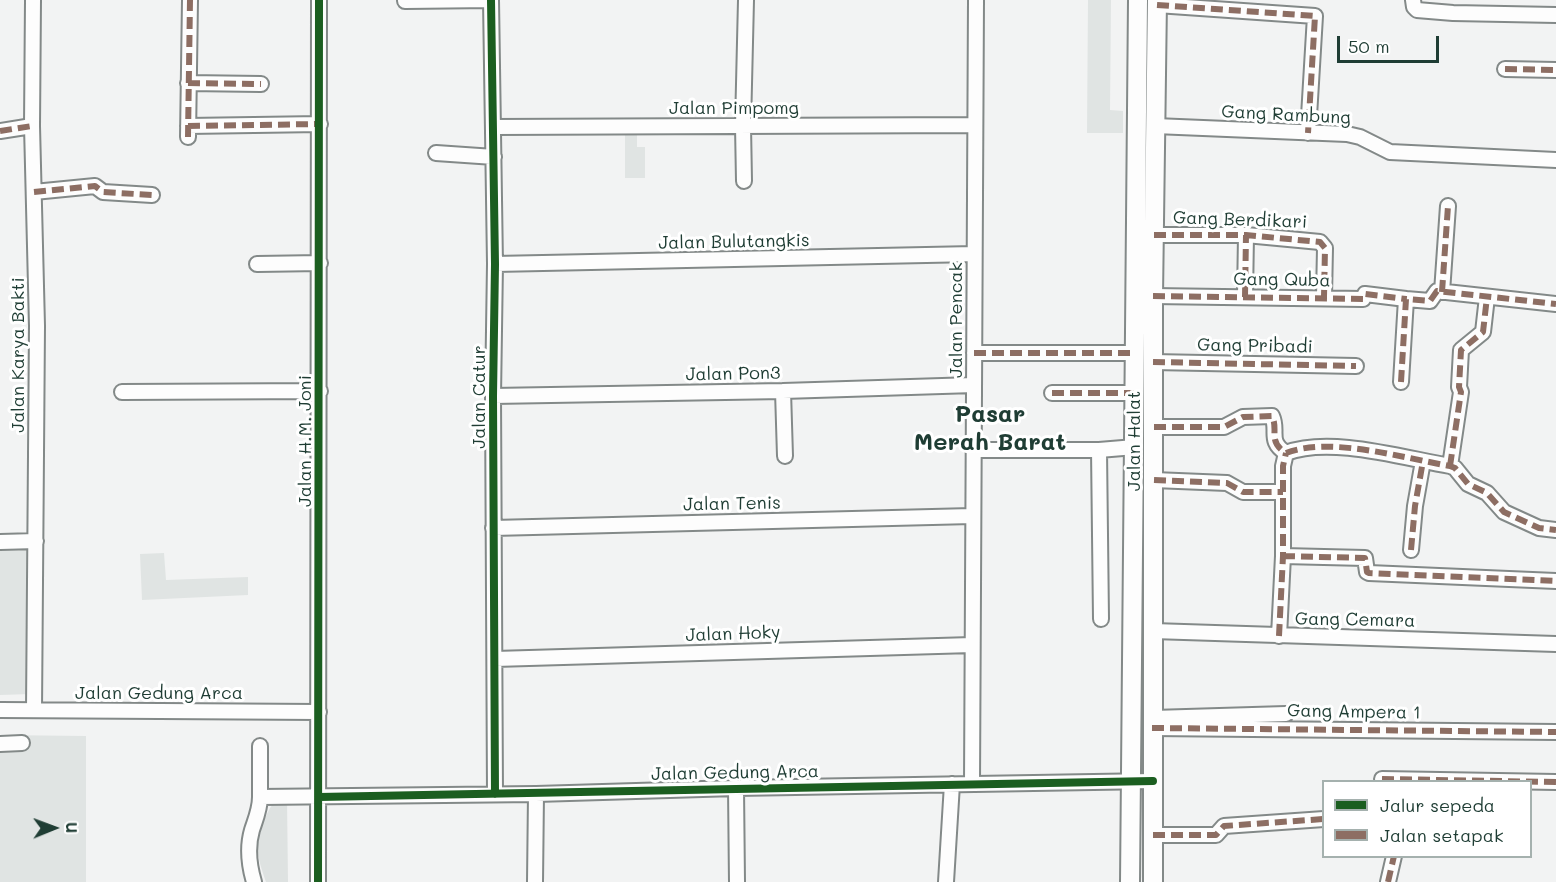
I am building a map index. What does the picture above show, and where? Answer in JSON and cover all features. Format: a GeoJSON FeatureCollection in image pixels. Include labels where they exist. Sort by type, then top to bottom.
{"type":"FeatureCollection","features":[{"type":"Feature","properties":{"kind":"main road","name":"Jalan Halat"},"geometry":{"type":"LineString","coordinates":[[1130,882],[1138,0]]}},
{"type":"Feature","properties":{"kind":"main road","name":"Jalan Halat"},"geometry":{"type":"LineString","coordinates":[[1153,882],[1153,296],[1157,3]]}},
{"type":"Feature","properties":{"kind":"street","name":"Jalan Karya Bakti"},"geometry":{"type":"LineString","coordinates":[[33,0],[32,126],[37,326],[34,710]]}},
{"type":"Feature","properties":{"kind":"street"},"geometry":{"type":"LineString","coordinates":[[190,0],[188,132],[320,124]]}},
{"type":"Feature","properties":{"kind":"street","name":"Jalan H.M. Joni"},"geometry":{"type":"LineString","coordinates":[[318,882],[319,0]]}},
{"type":"Feature","properties":{"kind":"street"},"geometry":{"type":"LineString","coordinates":[[405,2],[491,0]]}},
{"type":"Feature","properties":{"kind":"street","name":"Jalan Catur"},"geometry":{"type":"LineString","coordinates":[[491,0],[495,264],[493,396],[495,794]]}},
{"type":"Feature","properties":{"kind":"street"},"geometry":{"type":"LineString","coordinates":[[744,181],[746,0]]}},
{"type":"Feature","properties":{"kind":"street","name":"Jalan Pencak"},"geometry":{"type":"LineString","coordinates":[[972,784],[976,0]]}},
{"type":"Feature","properties":{"kind":"street"},"geometry":{"type":"LineString","coordinates":[[1413,0],[1417,10],[1556,15]]}},
{"type":"Feature","properties":{"kind":"street"},"geometry":{"type":"LineString","coordinates":[[1157,3],[1312,14],[1316,19],[1308,133]]}},
{"type":"Feature","properties":{"kind":"street"},"geometry":{"type":"LineString","coordinates":[[1505,69],[1556,70]]}},
{"type":"Feature","properties":{"kind":"street"},"geometry":{"type":"LineString","coordinates":[[188,83],[261,84]]}},
{"type":"Feature","properties":{"kind":"street","name":"Jalan Pimpomg"},"geometry":{"type":"LineString","coordinates":[[494,127],[975,125]]}},
{"type":"Feature","properties":{"kind":"street"},"geometry":{"type":"LineString","coordinates":[[0,131],[32,126]]}},
{"type":"Feature","properties":{"kind":"street","name":"Gang Rambung"},"geometry":{"type":"LineString","coordinates":[[1155,126],[1347,134],[1360,137],[1390,152],[1556,160]]}},
{"type":"Feature","properties":{"kind":"street"},"geometry":{"type":"LineString","coordinates":[[436,153],[494,157]]}},
{"type":"Feature","properties":{"kind":"street"},"geometry":{"type":"LineString","coordinates":[[34,192],[94,186],[105,193],[152,195]]}},
{"type":"Feature","properties":{"kind":"street"},"geometry":{"type":"LineString","coordinates":[[1448,206],[1442,291],[1556,304]]}},
{"type":"Feature","properties":{"kind":"street","name":"Gang Berdikari"},"geometry":{"type":"LineString","coordinates":[[1154,235],[1246,236],[1320,242],[1325,248],[1324,297]]}},
{"type":"Feature","properties":{"kind":"street"},"geometry":{"type":"LineString","coordinates":[[1245,297],[1246,236]]}},
{"type":"Feature","properties":{"kind":"street","name":"Jalan Bulutangkis"},"geometry":{"type":"LineString","coordinates":[[495,264],[974,254]]}},
{"type":"Feature","properties":{"kind":"street"},"geometry":{"type":"LineString","coordinates":[[258,264],[320,263]]}},
{"type":"Feature","properties":{"kind":"street","name":"Gang Quba"},"geometry":{"type":"LineString","coordinates":[[1153,296],[1363,299],[1365,294],[1430,301],[1437,291],[1442,291]]}},
{"type":"Feature","properties":{"kind":"street"},"geometry":{"type":"LineString","coordinates":[[1450,466],[1461,392],[1459,387],[1461,350],[1483,332],[1487,297]]}},
{"type":"Feature","properties":{"kind":"street"},"geometry":{"type":"LineString","coordinates":[[1401,382],[1406,299]]}},
{"type":"Feature","properties":{"kind":"street"},"geometry":{"type":"LineString","coordinates":[[974,353],[1135,353]]}},
{"type":"Feature","properties":{"kind":"street","name":"Gang Pribadi"},"geometry":{"type":"LineString","coordinates":[[1153,362],[1356,366]]}},
{"type":"Feature","properties":{"kind":"street","name":"Jalan Pon3"},"geometry":{"type":"LineString","coordinates":[[493,396],[974,385]]}},
{"type":"Feature","properties":{"kind":"street"},"geometry":{"type":"LineString","coordinates":[[783,391],[785,456]]}},
{"type":"Feature","properties":{"kind":"street"},"geometry":{"type":"LineString","coordinates":[[122,392],[320,392]]}},
{"type":"Feature","properties":{"kind":"street"},"geometry":{"type":"LineString","coordinates":[[1052,393],[1134,393]]}},
{"type":"Feature","properties":{"kind":"street"},"geometry":{"type":"LineString","coordinates":[[1154,427],[1224,427],[1243,417],[1272,416],[1274,442],[1286,453]]}},
{"type":"Feature","properties":{"kind":"street"},"geometry":{"type":"LineString","coordinates":[[1286,453],[1301,447],[1321,446],[1354,449],[1450,466],[1455,468],[1468,484],[1488,493],[1504,512],[1539,528],[1556,530]]}},
{"type":"Feature","properties":{"kind":"street"},"geometry":{"type":"LineString","coordinates":[[973,450],[1099,450],[1135,447]]}},
{"type":"Feature","properties":{"kind":"street"},"geometry":{"type":"LineString","coordinates":[[1099,450],[1101,619]]}},
{"type":"Feature","properties":{"kind":"street"},"geometry":{"type":"LineString","coordinates":[[1279,636],[1283,556],[1282,466],[1286,453]]}},
{"type":"Feature","properties":{"kind":"street"},"geometry":{"type":"LineString","coordinates":[[1411,550],[1415,506],[1423,462]]}},
{"type":"Feature","properties":{"kind":"street"},"geometry":{"type":"LineString","coordinates":[[1154,480],[1227,483],[1243,492],[1283,492]]}},
{"type":"Feature","properties":{"kind":"street","name":"Jalan Tenis"},"geometry":{"type":"LineString","coordinates":[[493,528],[972,516]]}},
{"type":"Feature","properties":{"kind":"street"},"geometry":{"type":"LineString","coordinates":[[0,542],[36,542]]}},
{"type":"Feature","properties":{"kind":"street"},"geometry":{"type":"LineString","coordinates":[[1283,556],[1365,558],[1368,573],[1556,580]]}},
{"type":"Feature","properties":{"kind":"street","name":"Gang Cemara"},"geometry":{"type":"LineString","coordinates":[[1153,631],[1556,644]]}},
{"type":"Feature","properties":{"kind":"street","name":"Jalan Hoky"},"geometry":{"type":"LineString","coordinates":[[495,659],[972,645]]}},
{"type":"Feature","properties":{"kind":"street","name":"Jalan Gedung Arca"},"geometry":{"type":"LineString","coordinates":[[0,710],[319,712]]}},
{"type":"Feature","properties":{"kind":"street"},"geometry":{"type":"LineString","coordinates":[[1153,723],[1286,714]]}},
{"type":"Feature","properties":{"kind":"street","name":"Gang Ampera 1"},"geometry":{"type":"LineString","coordinates":[[1153,723],[1556,732]]}},
{"type":"Feature","properties":{"kind":"street"},"geometry":{"type":"LineString","coordinates":[[0,744],[22,743]]}},
{"type":"Feature","properties":{"kind":"street"},"geometry":{"type":"LineString","coordinates":[[254,882],[249,851],[250,836],[258,813],[260,797],[260,746]]}},
{"type":"Feature","properties":{"kind":"street"},"geometry":{"type":"LineString","coordinates":[[1382,779],[1440,780]]}},
{"type":"Feature","properties":{"kind":"street","name":"Jalan Gedung Arca"},"geometry":{"type":"LineString","coordinates":[[260,797],[536,794],[1152,781]]}},
{"type":"Feature","properties":{"kind":"street"},"geometry":{"type":"LineString","coordinates":[[1532,782],[1556,782]]}},
{"type":"Feature","properties":{"kind":"street"},"geometry":{"type":"LineString","coordinates":[[946,882],[952,784]]}},
{"type":"Feature","properties":{"kind":"street"},"geometry":{"type":"LineString","coordinates":[[736,788],[737,882]]}},
{"type":"Feature","properties":{"kind":"street"},"geometry":{"type":"LineString","coordinates":[[535,882],[536,794]]}},
{"type":"Feature","properties":{"kind":"street"},"geometry":{"type":"LineString","coordinates":[[1153,835],[1216,835],[1224,826],[1322,819]]}},
{"type":"Feature","properties":{"kind":"street"},"geometry":{"type":"LineString","coordinates":[[1388,882],[1394,858]]}},
{"type":"Feature","properties":{"kind":"shaded area"},"geometry":{"type":"Polygon","coordinates":[[[1088,0],[1111,0],[1110,110],[1123,111],[1123,133],[1087,133],[1088,0]]]}},
{"type":"Feature","properties":{"kind":"shaded area"},"geometry":{"type":"Polygon","coordinates":[[[625,132],[637,132],[637,147],[645,147],[645,178],[625,178],[625,132]]]}},
{"type":"Feature","properties":{"kind":"shaded area"},"geometry":{"type":"Polygon","coordinates":[[[0,546],[30,546],[31,694],[0,695],[0,546]]]}},
{"type":"Feature","properties":{"kind":"shaded area"},"geometry":{"type":"Polygon","coordinates":[[[164,553],[166,580],[248,577],[248,595],[142,600],[140,554],[164,553]]]}},
{"type":"Feature","properties":{"kind":"shaded area"},"geometry":{"type":"Polygon","coordinates":[[[0,735],[86,736],[86,882],[0,882],[0,735]]]}},
{"type":"Feature","properties":{"kind":"shaded area"},"geometry":{"type":"Polygon","coordinates":[[[287,798],[288,882],[266,882],[258,856],[258,841],[271,806],[287,798]]]}},
{"type":"Feature","properties":{"kind":"marked path"},"geometry":{"type":"LineString","coordinates":[[188,137],[190,0]]}},
{"type":"Feature","properties":{"kind":"marked path"},"geometry":{"type":"LineString","coordinates":[[1157,5],[1315,16],[1308,133]]}},
{"type":"Feature","properties":{"kind":"marked path"},"geometry":{"type":"LineString","coordinates":[[1505,69],[1556,70]]}},
{"type":"Feature","properties":{"kind":"marked path"},"geometry":{"type":"LineString","coordinates":[[188,83],[261,84]]}},
{"type":"Feature","properties":{"kind":"marked path"},"geometry":{"type":"LineString","coordinates":[[188,126],[320,124]]}},
{"type":"Feature","properties":{"kind":"marked path"},"geometry":{"type":"LineString","coordinates":[[0,131],[32,126]]}},
{"type":"Feature","properties":{"kind":"marked path"},"geometry":{"type":"LineString","coordinates":[[34,192],[95,186],[103,192],[152,195]]}},
{"type":"Feature","properties":{"kind":"marked path"},"geometry":{"type":"LineString","coordinates":[[1442,292],[1448,206]]}},
{"type":"Feature","properties":{"kind":"marked path"},"geometry":{"type":"LineString","coordinates":[[1154,235],[1246,235],[1320,242],[1325,248],[1324,297]]}},
{"type":"Feature","properties":{"kind":"marked path"},"geometry":{"type":"LineString","coordinates":[[1245,297],[1246,235]]}},
{"type":"Feature","properties":{"kind":"marked path"},"geometry":{"type":"LineString","coordinates":[[1401,382],[1406,299],[1430,301],[1437,291],[1556,304]]}},
{"type":"Feature","properties":{"kind":"marked path"},"geometry":{"type":"LineString","coordinates":[[1153,296],[1363,299],[1365,294],[1406,299]]}},
{"type":"Feature","properties":{"kind":"marked path"},"geometry":{"type":"LineString","coordinates":[[1450,466],[1461,392],[1459,387],[1461,350],[1483,332],[1487,297]]}},
{"type":"Feature","properties":{"kind":"marked path"},"geometry":{"type":"LineString","coordinates":[[974,353],[1135,353]]}},
{"type":"Feature","properties":{"kind":"marked path"},"geometry":{"type":"LineString","coordinates":[[1153,362],[1356,366]]}},
{"type":"Feature","properties":{"kind":"marked path"},"geometry":{"type":"LineString","coordinates":[[1052,393],[1134,393]]}},
{"type":"Feature","properties":{"kind":"marked path"},"geometry":{"type":"LineString","coordinates":[[1154,427],[1224,427],[1243,417],[1272,416],[1275,440],[1280,449],[1286,453]]}},
{"type":"Feature","properties":{"kind":"marked path"},"geometry":{"type":"LineString","coordinates":[[1286,453],[1304,448],[1345,448],[1450,466],[1455,468],[1468,484],[1487,493],[1504,512],[1539,528],[1556,530]]}},
{"type":"Feature","properties":{"kind":"marked path"},"geometry":{"type":"LineString","coordinates":[[1279,636],[1283,556],[1283,466],[1286,453]]}},
{"type":"Feature","properties":{"kind":"marked path"},"geometry":{"type":"LineString","coordinates":[[1411,550],[1415,506],[1423,461]]}},
{"type":"Feature","properties":{"kind":"marked path"},"geometry":{"type":"LineString","coordinates":[[1154,480],[1227,483],[1243,492],[1283,492]]}},
{"type":"Feature","properties":{"kind":"marked path"},"geometry":{"type":"LineString","coordinates":[[1283,556],[1365,558],[1369,573],[1556,581]]}},
{"type":"Feature","properties":{"kind":"marked path"},"geometry":{"type":"LineString","coordinates":[[1152,728],[1556,732]]}},
{"type":"Feature","properties":{"kind":"marked path"},"geometry":{"type":"LineString","coordinates":[[1382,779],[1440,780]]}},
{"type":"Feature","properties":{"kind":"marked path"},"geometry":{"type":"LineString","coordinates":[[1532,782],[1556,782]]}},
{"type":"Feature","properties":{"kind":"marked path"},"geometry":{"type":"LineString","coordinates":[[1153,835],[1216,835],[1224,826],[1322,819]]}},
{"type":"Feature","properties":{"kind":"marked path"},"geometry":{"type":"LineString","coordinates":[[1388,882],[1394,858]]}},
{"type":"Feature","properties":{"kind":"cycle path"},"geometry":{"type":"LineString","coordinates":[[318,882],[319,0]]}},
{"type":"Feature","properties":{"kind":"cycle path"},"geometry":{"type":"LineString","coordinates":[[491,0],[495,264],[493,396],[495,794]]}},
{"type":"Feature","properties":{"kind":"cycle path"},"geometry":{"type":"LineString","coordinates":[[319,797],[1153,781]]}},
{"type":"Feature","properties":{"kind":"district","name":"Pasar Merah Barat"},"geometry":{"type":"Point","coordinates":[990,429]}}]}
